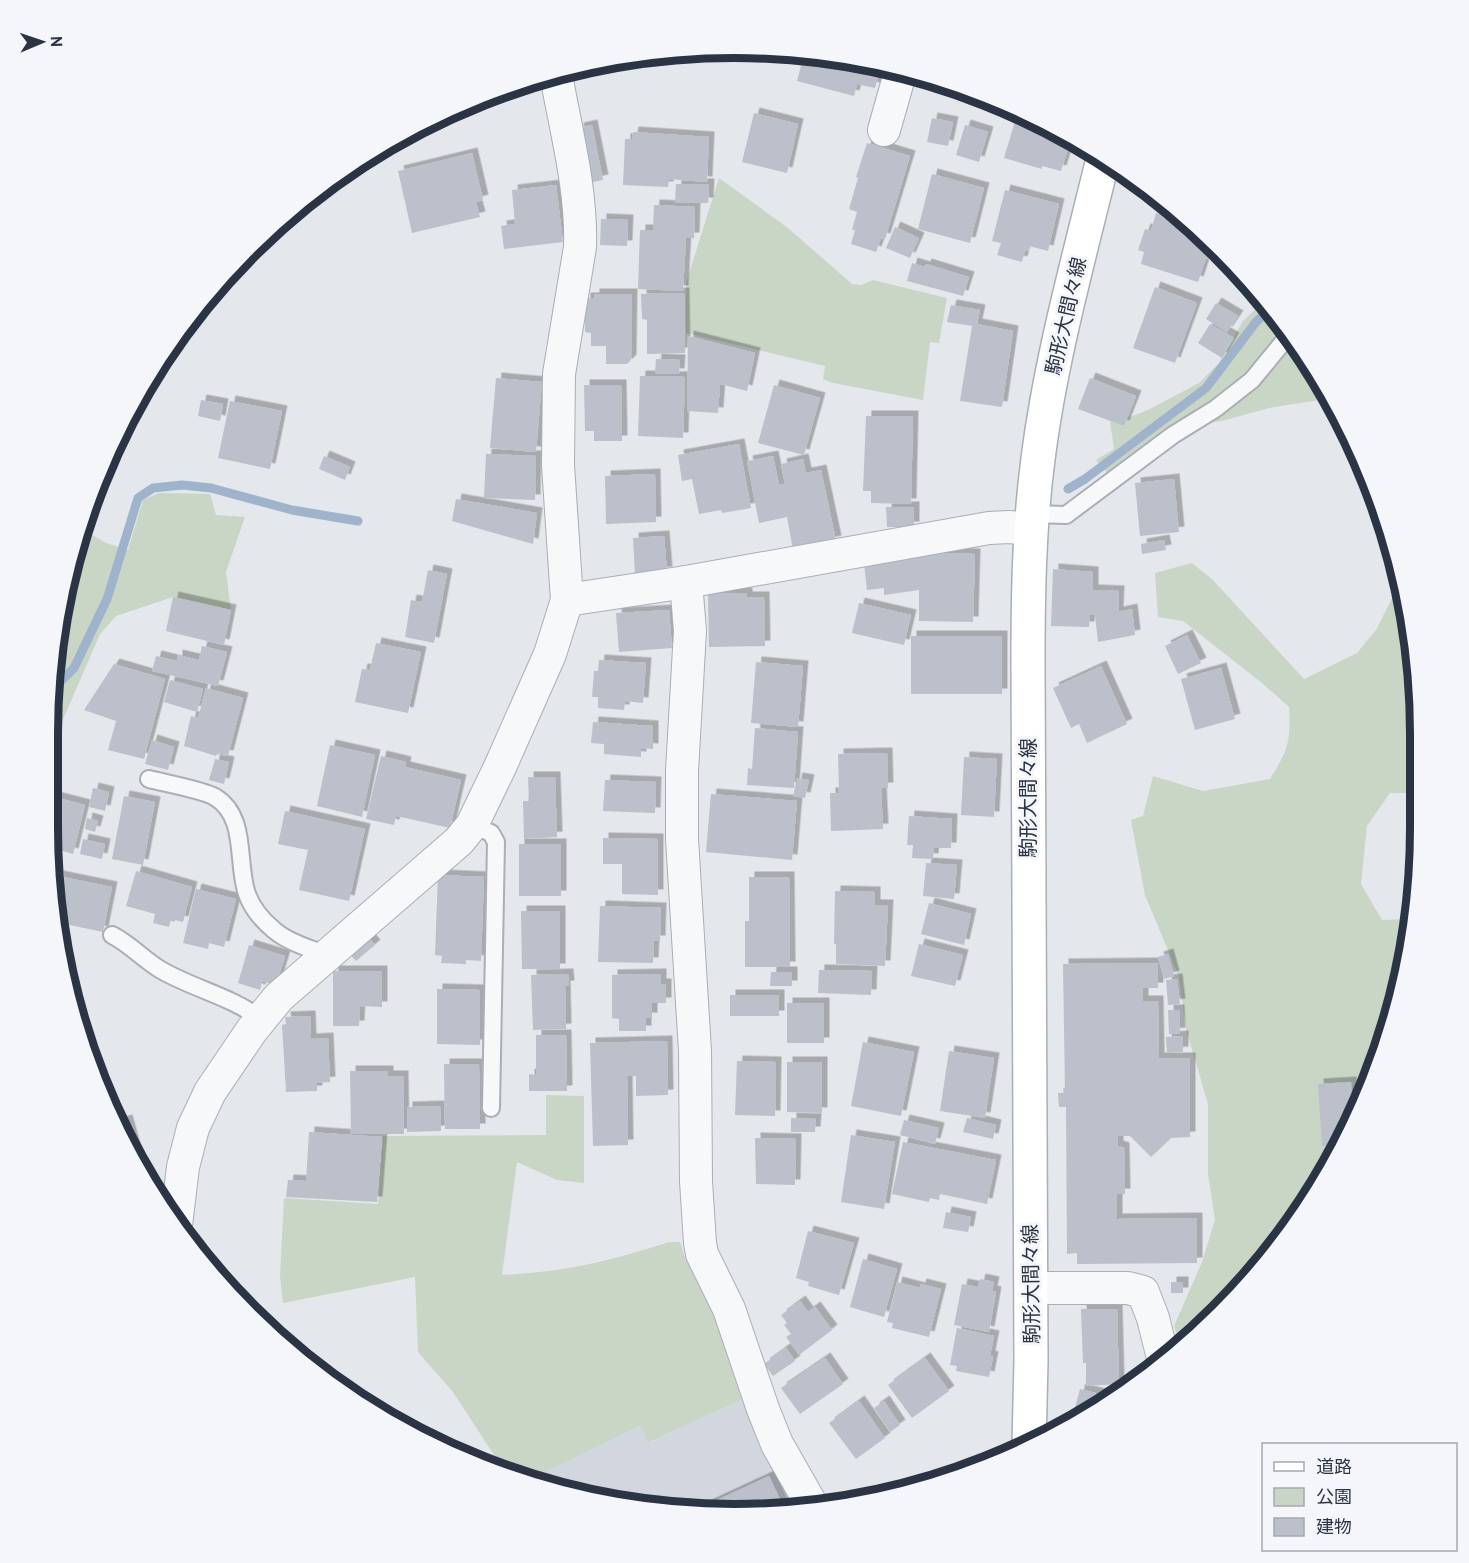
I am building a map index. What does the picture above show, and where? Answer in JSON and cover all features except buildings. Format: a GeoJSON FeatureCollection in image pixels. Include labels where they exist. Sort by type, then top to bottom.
{"type":"FeatureCollection","features":[{"type":"Feature","properties":{"kind":"main road","name":"駒形大間々線"},"geometry":{"type":"LineString","coordinates":[[1029,1437],[1031,1288],[1028,652],[1031,522],[1038,456],[1052,375],[1101,167]]}},
{"type":"Feature","properties":{"kind":"street"},"geometry":{"type":"LineString","coordinates":[[884,130],[898,79]]}},
{"type":"Feature","properties":{"kind":"street"},"geometry":{"type":"LineString","coordinates":[[178,1212],[183,1167],[194,1128],[210,1092],[252,1030],[279,997],[459,841],[472,825],[487,797],[560,628],[567,600],[558,465],[559,374],[581,231],[577,189],[557,83]]}},
{"type":"Feature","properties":{"kind":"street"},"geometry":{"type":"LineString","coordinates":[[567,600],[686,582],[1031,522]]}},
{"type":"Feature","properties":{"kind":"street"},"geometry":{"type":"LineString","coordinates":[[686,582],[690,631],[682,771],[682,839],[695,1051],[696,1181],[700,1243],[702,1254],[733,1318],[774,1436],[809,1500]]}},
{"type":"Feature","properties":{"kind":"street"},"geometry":{"type":"LineString","coordinates":[[1031,1288],[1128,1288],[1143,1292],[1153,1318],[1162,1352]]}},
{"type":"Feature","properties":{"kind":"lane"},"geometry":{"type":"LineString","coordinates":[[1031,522],[1066,515],[1173,435],[1224,402],[1252,380],[1284,340]]}},
{"type":"Feature","properties":{"kind":"lane"},"geometry":{"type":"LineString","coordinates":[[149,779],[214,797],[226,807],[234,819],[243,878],[247,895],[255,909],[275,931],[287,939],[328,956]]}},
{"type":"Feature","properties":{"kind":"lane"},"geometry":{"type":"LineString","coordinates":[[472,825],[491,833],[496,842],[491,1108]]}},
{"type":"Feature","properties":{"kind":"lane"},"geometry":{"type":"LineString","coordinates":[[112,935],[121,939],[158,968],[243,1006],[261,1019]]}},
{"type":"Feature","properties":{"kind":"shaded area"},"geometry":{"type":"Polygon","coordinates":[[[745,1398],[793,1502],[734,1504],[646,1499],[603,1492],[540,1475],[641,1425],[649,1443],[745,1398]]]}},
{"type":"Feature","properties":{"kind":"green space"},"geometry":{"type":"Polygon","coordinates":[[[719,178],[788,228],[852,284],[861,285],[873,280],[947,298],[939,343],[930,342],[923,400],[833,383],[823,379],[825,366],[686,333],[686,283],[719,178]]]}},
{"type":"Feature","properties":{"kind":"green space"},"geometry":{"type":"Polygon","coordinates":[[[1258,307],[1297,359],[1321,400],[1269,408],[1222,421],[1175,427],[1109,475],[1096,460],[1114,449],[1110,421],[1124,426],[1127,418],[1148,410],[1199,383],[1219,363],[1243,321],[1258,307]]]}},
{"type":"Feature","properties":{"kind":"green space"},"geometry":{"type":"Polygon","coordinates":[[[159,493],[210,494],[216,515],[245,517],[226,572],[231,610],[173,597],[116,616],[100,634],[58,731],[64,646],[71,603],[89,533],[106,543],[128,550],[143,500],[159,493]]]}},
{"type":"Feature","properties":{"kind":"green space"},"geometry":{"type":"Polygon","coordinates":[[[1192,563],[1212,579],[1304,679],[1357,653],[1376,630],[1395,592],[1405,646],[1409,690],[1410,793],[1390,793],[1367,826],[1361,884],[1382,920],[1405,919],[1398,960],[1375,1046],[1341,1127],[1297,1204],[1243,1274],[1213,1307],[1178,1339],[1174,1326],[1202,1262],[1215,1220],[1208,1174],[1208,1104],[1186,1029],[1179,977],[1145,895],[1131,820],[1143,816],[1153,776],[1203,791],[1270,779],[1281,760],[1289,738],[1289,707],[1183,621],[1158,617],[1155,573],[1192,563]]]}},
{"type":"Feature","properties":{"kind":"green space"},"geometry":{"type":"Polygon","coordinates":[[[546,1095],[584,1096],[584,1183],[557,1180],[517,1162],[502,1275],[567,1268],[627,1255],[669,1242],[680,1242],[686,1260],[716,1317],[745,1398],[648,1443],[641,1425],[540,1475],[498,1462],[453,1392],[418,1352],[415,1277],[283,1303],[280,1276],[284,1198],[378,1204],[383,1136],[546,1135],[546,1095]]]}},
{"type":"Feature","properties":{"kind":"waterway"},"geometry":{"type":"LineString","coordinates":[[1068,489],[1085,479],[1206,388],[1264,315]]}},
{"type":"Feature","properties":{"kind":"waterway"},"geometry":{"type":"LineString","coordinates":[[61,681],[74,668],[107,599],[138,498],[153,488],[182,485],[211,488],[292,510],[358,521]]}}]}
